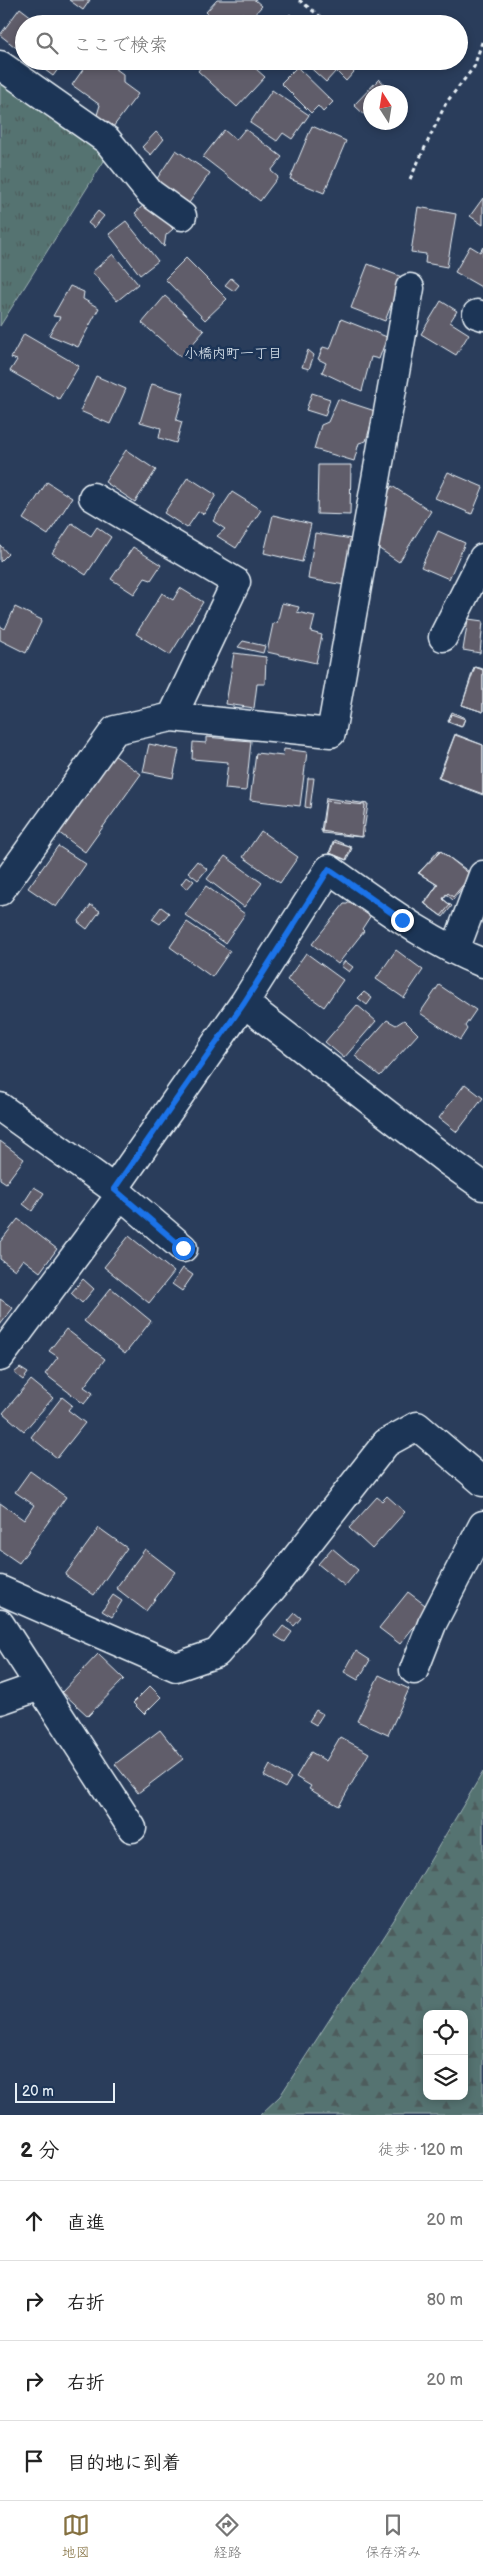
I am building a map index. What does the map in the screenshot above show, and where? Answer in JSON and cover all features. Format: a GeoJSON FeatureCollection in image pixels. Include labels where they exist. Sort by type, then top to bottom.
{"type":"FeatureCollection","features":[{"type":"Feature","properties":{"kind":"street"},"geometry":{"type":"LineString","coordinates":[[0,65],[107,140],[150,193],[182,216]]}},
{"type":"Feature","properties":{"kind":"street"},"geometry":{"type":"LineString","coordinates":[[0,891],[114,730],[172,716],[331,734],[410,288]]}},
{"type":"Feature","properties":{"kind":"street"},"geometry":{"type":"LineString","coordinates":[[93,497],[236,582],[172,716]]}},
{"type":"Feature","properties":{"kind":"street"},"geometry":{"type":"LineString","coordinates":[[443,637],[483,558]]}},
{"type":"Feature","properties":{"kind":"street"},"geometry":{"type":"LineString","coordinates":[[0,1357],[118,1191],[244,1003],[329,869],[402,920],[455,950],[483,963]]}},
{"type":"Feature","properties":{"kind":"street"},"geometry":{"type":"LineString","coordinates":[[455,950],[483,875]]}},
{"type":"Feature","properties":{"kind":"street"},"geometry":{"type":"LineString","coordinates":[[244,1003],[445,1159],[483,1186]]}},
{"type":"Feature","properties":{"kind":"street"},"geometry":{"type":"LineString","coordinates":[[0,1107],[118,1191],[183,1248]]}},
{"type":"Feature","properties":{"kind":"street"},"geometry":{"type":"LineString","coordinates":[[0,1590],[176,1667],[217,1653],[275,1585],[386,1443],[417,1426],[483,1482]]}},
{"type":"Feature","properties":{"kind":"street"},"geometry":{"type":"LineString","coordinates":[[414,1670],[432,1624],[483,1525]]}},
{"type":"Feature","properties":{"kind":"street"},"geometry":{"type":"LineString","coordinates":[[0,1624],[132,1828]]}},
{"type":"Feature","properties":{"kind":"street"},"geometry":{"type":"LineString","coordinates":[[0,1700],[40,1686]]}},
{"type":"Feature","properties":{"kind":"path"},"geometry":{"type":"LineString","coordinates":[[299,0],[318,15]]}},
{"type":"Feature","properties":{"kind":"path"},"geometry":{"type":"LineString","coordinates":[[410,179],[446,103],[474,67],[483,39]]}},
{"type":"Feature","properties":{"kind":"green space"},"geometry":{"type":"Polygon","coordinates":[[[0,79],[109,153],[0,326],[0,79]]]}},
{"type":"Feature","properties":{"kind":"green space"},"geometry":{"type":"Polygon","coordinates":[[[483,1772],[483,2115],[260,2115],[280,2096],[403,1906],[483,1772]]]}},
{"type":"Feature","properties":{"kind":"building"},"geometry":{"type":"Polygon","coordinates":[[[69,0],[90,0],[83,10],[69,0]]]}},
{"type":"Feature","properties":{"kind":"building"},"geometry":{"type":"Polygon","coordinates":[[[217,0],[255,0],[262,6],[254,15],[242,13],[240,15],[209,15],[206,12],[217,0]]]}},
{"type":"Feature","properties":{"kind":"building"},"geometry":{"type":"Polygon","coordinates":[[[20,8],[29,15],[15,15],[15,47],[0,35],[20,8]]]}},
{"type":"Feature","properties":{"kind":"building"},"geometry":{"type":"Polygon","coordinates":[[[45,70],[57,70],[53,76],[45,70]]]}},
{"type":"Feature","properties":{"kind":"building"},"geometry":{"type":"Polygon","coordinates":[[[83,70],[117,70],[123,74],[123,83],[138,94],[113,127],[97,115],[100,105],[72,85],[83,70]]]}},
{"type":"Feature","properties":{"kind":"building"},"geometry":{"type":"Polygon","coordinates":[[[257,70],[265,77],[237,107],[198,71],[257,70]]]}},
{"type":"Feature","properties":{"kind":"building"},"geometry":{"type":"Polygon","coordinates":[[[294,70],[300,70],[333,102],[323,112],[318,106],[311,113],[281,83],[294,70]]]}},
{"type":"Feature","properties":{"kind":"building"},"geometry":{"type":"Polygon","coordinates":[[[313,70],[356,70],[346,81],[336,71],[326,82],[313,70]]]}},
{"type":"Feature","properties":{"kind":"building"},"geometry":{"type":"Polygon","coordinates":[[[379,79],[385,85],[373,85],[379,79]]]}},
{"type":"Feature","properties":{"kind":"building"},"geometry":{"type":"Polygon","coordinates":[[[272,90],[309,115],[292,139],[283,133],[277,141],[250,123],[272,90]]]}},
{"type":"Feature","properties":{"kind":"building"},"geometry":{"type":"Polygon","coordinates":[[[363,96],[363,113],[354,105],[363,96]]]}},
{"type":"Feature","properties":{"kind":"building"},"geometry":{"type":"Polygon","coordinates":[[[312,126],[346,141],[324,193],[290,179],[312,126]]]}},
{"type":"Feature","properties":{"kind":"building"},"geometry":{"type":"Polygon","coordinates":[[[245,129],[282,157],[271,171],[278,177],[260,201],[203,157],[224,130],[236,140],[245,129]]]}},
{"type":"Feature","properties":{"kind":"building"},"geometry":{"type":"Polygon","coordinates":[[[156,132],[164,139],[151,155],[142,147],[156,132]]]}},
{"type":"Feature","properties":{"kind":"building"},"geometry":{"type":"Polygon","coordinates":[[[176,150],[210,173],[189,203],[156,180],[176,150]]]}},
{"type":"Feature","properties":{"kind":"building"},"geometry":{"type":"Polygon","coordinates":[[[483,198],[483,225],[470,216],[483,198]]]}},
{"type":"Feature","properties":{"kind":"building"},"geometry":{"type":"Polygon","coordinates":[[[148,201],[173,229],[166,235],[164,247],[135,213],[148,201]]]}},
{"type":"Feature","properties":{"kind":"building"},"geometry":{"type":"Polygon","coordinates":[[[418,207],[456,214],[447,267],[425,263],[426,254],[411,252],[418,207]]]}},
{"type":"Feature","properties":{"kind":"building"},"geometry":{"type":"Polygon","coordinates":[[[98,211],[104,216],[94,228],[88,223],[98,211]]]}},
{"type":"Feature","properties":{"kind":"building"},"geometry":{"type":"Polygon","coordinates":[[[126,221],[158,261],[140,275],[109,234],[126,221]]]}},
{"type":"Feature","properties":{"kind":"building"},"geometry":{"type":"Polygon","coordinates":[[[470,246],[480,252],[483,247],[483,288],[455,272],[470,246]]]}},
{"type":"Feature","properties":{"kind":"building"},"geometry":{"type":"Polygon","coordinates":[[[113,254],[138,284],[117,301],[92,272],[113,254]]]}},
{"type":"Feature","properties":{"kind":"building"},"geometry":{"type":"Polygon","coordinates":[[[186,258],[227,299],[205,320],[165,279],[186,258]]]}},
{"type":"Feature","properties":{"kind":"building"},"geometry":{"type":"Polygon","coordinates":[[[368,264],[402,277],[385,321],[351,308],[368,264]]]}},
{"type":"Feature","properties":{"kind":"building"},"geometry":{"type":"Polygon","coordinates":[[[231,278],[239,285],[234,291],[225,285],[231,278]]]}},
{"type":"Feature","properties":{"kind":"building"},"geometry":{"type":"Polygon","coordinates":[[[70,286],[84,292],[83,299],[99,308],[78,347],[49,335],[60,317],[53,316],[70,286]]]}},
{"type":"Feature","properties":{"kind":"building"},"geometry":{"type":"Polygon","coordinates":[[[165,296],[204,331],[181,357],[142,323],[165,296]]]}},
{"type":"Feature","properties":{"kind":"building"},"geometry":{"type":"Polygon","coordinates":[[[441,301],[457,311],[450,322],[469,334],[456,355],[421,334],[441,301]]]}},
{"type":"Feature","properties":{"kind":"building"},"geometry":{"type":"Polygon","coordinates":[[[341,319],[387,337],[379,359],[371,357],[362,391],[322,372],[326,363],[318,359],[323,347],[330,349],[341,319]]]}},
{"type":"Feature","properties":{"kind":"building"},"geometry":{"type":"Polygon","coordinates":[[[24,334],[79,366],[59,399],[10,371],[17,360],[11,358],[24,334]]]}},
{"type":"Feature","properties":{"kind":"building"},"geometry":{"type":"Polygon","coordinates":[[[308,350],[314,355],[309,369],[302,367],[308,350]]]}},
{"type":"Feature","properties":{"kind":"building"},"geometry":{"type":"Polygon","coordinates":[[[96,376],[126,389],[110,424],[80,411],[96,376]]]}},
{"type":"Feature","properties":{"kind":"building"},"geometry":{"type":"Polygon","coordinates":[[[152,384],[184,393],[176,420],[182,422],[176,443],[159,438],[161,428],[140,422],[152,384]]]}},
{"type":"Feature","properties":{"kind":"building"},"geometry":{"type":"Polygon","coordinates":[[[312,393],[330,399],[325,416],[306,410],[312,393]]]}},
{"type":"Feature","properties":{"kind":"building"},"geometry":{"type":"Polygon","coordinates":[[[338,399],[375,411],[366,441],[359,443],[354,461],[314,449],[321,425],[328,422],[338,399]]]}},
{"type":"Feature","properties":{"kind":"building"},"geometry":{"type":"Polygon","coordinates":[[[126,450],[156,470],[135,502],[105,482],[126,450]]]}},
{"type":"Feature","properties":{"kind":"building"},"geometry":{"type":"Polygon","coordinates":[[[318,465],[351,465],[350,515],[317,514],[318,465]]]}},
{"type":"Feature","properties":{"kind":"building"},"geometry":{"type":"Polygon","coordinates":[[[448,472],[483,487],[472,514],[435,498],[448,472]]]}},
{"type":"Feature","properties":{"kind":"building"},"geometry":{"type":"Polygon","coordinates":[[[188,477],[216,495],[204,514],[198,512],[187,528],[164,513],[188,477]]]}},
{"type":"Feature","properties":{"kind":"building"},"geometry":{"type":"Polygon","coordinates":[[[47,482],[72,498],[48,535],[23,519],[47,482]]]}},
{"type":"Feature","properties":{"kind":"building"},"geometry":{"type":"Polygon","coordinates":[[[392,486],[431,511],[399,562],[378,548],[379,507],[392,486]]]}},
{"type":"Feature","properties":{"kind":"building"},"geometry":{"type":"Polygon","coordinates":[[[232,492],[261,510],[236,548],[217,536],[225,529],[213,521],[232,492]]]}},
{"type":"Feature","properties":{"kind":"building"},"geometry":{"type":"Polygon","coordinates":[[[273,515],[311,524],[302,562],[264,553],[273,515]]]}},
{"type":"Feature","properties":{"kind":"building"},"geometry":{"type":"Polygon","coordinates":[[[72,523],[91,536],[97,527],[111,537],[86,575],[52,553],[72,523]]]}},
{"type":"Feature","properties":{"kind":"building"},"geometry":{"type":"Polygon","coordinates":[[[438,531],[465,543],[449,579],[421,567],[438,531]]]}},
{"type":"Feature","properties":{"kind":"building"},"geometry":{"type":"Polygon","coordinates":[[[315,533],[352,539],[345,585],[308,579],[315,533]]]}},
{"type":"Feature","properties":{"kind":"building"},"geometry":{"type":"Polygon","coordinates":[[[0,545],[8,554],[0,562],[0,545]]]}},
{"type":"Feature","properties":{"kind":"building"},"geometry":{"type":"Polygon","coordinates":[[[133,547],[161,565],[151,580],[145,578],[134,594],[111,579],[133,547]]]}},
{"type":"Feature","properties":{"kind":"building"},"geometry":{"type":"Polygon","coordinates":[[[180,588],[203,602],[170,655],[136,634],[162,593],[173,600],[180,588]]]}},
{"type":"Feature","properties":{"kind":"building"},"geometry":{"type":"Polygon","coordinates":[[[282,603],[299,607],[297,612],[315,616],[311,632],[322,635],[316,663],[267,652],[273,624],[277,623],[282,603]]]}},
{"type":"Feature","properties":{"kind":"building"},"geometry":{"type":"Polygon","coordinates":[[[15,607],[42,620],[26,653],[0,640],[0,626],[5,629],[15,607]]]}},
{"type":"Feature","properties":{"kind":"building"},"geometry":{"type":"Polygon","coordinates":[[[468,619],[483,621],[480,653],[463,650],[468,619]]]}},
{"type":"Feature","properties":{"kind":"building"},"geometry":{"type":"Polygon","coordinates":[[[243,641],[265,646],[263,653],[238,647],[243,641]]]}},
{"type":"Feature","properties":{"kind":"building"},"geometry":{"type":"Polygon","coordinates":[[[234,653],[266,657],[265,684],[257,684],[254,708],[226,704],[234,653]]]}},
{"type":"Feature","properties":{"kind":"building"},"geometry":{"type":"Polygon","coordinates":[[[474,667],[483,669],[483,712],[462,705],[474,667]]]}},
{"type":"Feature","properties":{"kind":"building"},"geometry":{"type":"Polygon","coordinates":[[[475,667],[483,670],[483,712],[462,705],[475,667]]]}},
{"type":"Feature","properties":{"kind":"building"},"geometry":{"type":"Polygon","coordinates":[[[452,712],[465,718],[462,727],[448,721],[452,712]]]}},
{"type":"Feature","properties":{"kind":"building"},"geometry":{"type":"Polygon","coordinates":[[[451,714],[465,719],[461,727],[448,722],[451,714]]]}},
{"type":"Feature","properties":{"kind":"building"},"geometry":{"type":"Polygon","coordinates":[[[455,734],[483,745],[483,795],[438,778],[455,734]]]}},
{"type":"Feature","properties":{"kind":"building"},"geometry":{"type":"Polygon","coordinates":[[[455,735],[483,745],[483,794],[439,778],[455,735]]]}},
{"type":"Feature","properties":{"kind":"building"},"geometry":{"type":"Polygon","coordinates":[[[206,737],[251,741],[246,791],[225,789],[228,762],[192,759],[193,742],[206,743],[206,737]]]}},
{"type":"Feature","properties":{"kind":"building"},"geometry":{"type":"Polygon","coordinates":[[[149,744],[179,750],[173,778],[143,772],[149,744]]]}},
{"type":"Feature","properties":{"kind":"building"},"geometry":{"type":"Polygon","coordinates":[[[284,749],[307,752],[300,806],[250,800],[256,753],[283,756],[284,749]]]}},
{"type":"Feature","properties":{"kind":"building"},"geometry":{"type":"Polygon","coordinates":[[[114,755],[141,774],[85,852],[58,832],[114,755]]]}},
{"type":"Feature","properties":{"kind":"building"},"geometry":{"type":"Polygon","coordinates":[[[308,778],[314,778],[310,808],[305,807],[308,778]]]}},
{"type":"Feature","properties":{"kind":"building"},"geometry":{"type":"Polygon","coordinates":[[[326,798],[368,804],[363,837],[321,831],[326,798]]]}},
{"type":"Feature","properties":{"kind":"building"},"geometry":{"type":"Polygon","coordinates":[[[326,801],[365,805],[361,837],[322,833],[326,801]]]}},
{"type":"Feature","properties":{"kind":"building"},"geometry":{"type":"Polygon","coordinates":[[[261,831],[298,857],[280,883],[243,857],[261,831]]]}},
{"type":"Feature","properties":{"kind":"building"},"geometry":{"type":"Polygon","coordinates":[[[334,840],[351,847],[346,860],[329,853],[334,840]]]}},
{"type":"Feature","properties":{"kind":"building"},"geometry":{"type":"Polygon","coordinates":[[[334,842],[352,848],[347,860],[330,853],[334,842]]]}},
{"type":"Feature","properties":{"kind":"building"},"geometry":{"type":"Polygon","coordinates":[[[58,846],[86,864],[56,907],[28,888],[58,846]]]}},
{"type":"Feature","properties":{"kind":"building"},"geometry":{"type":"Polygon","coordinates":[[[439,850],[472,874],[453,900],[446,894],[443,899],[452,906],[443,917],[425,904],[437,885],[419,873],[439,850]]]}},
{"type":"Feature","properties":{"kind":"building"},"geometry":{"type":"Polygon","coordinates":[[[441,851],[471,875],[453,897],[448,893],[443,899],[450,905],[441,916],[424,903],[438,885],[418,873],[441,851]]]}},
{"type":"Feature","properties":{"kind":"building"},"geometry":{"type":"Polygon","coordinates":[[[225,856],[262,883],[244,907],[207,879],[225,856]]]}},
{"type":"Feature","properties":{"kind":"building"},"geometry":{"type":"Polygon","coordinates":[[[197,861],[207,869],[198,880],[188,872],[197,861]]]}},
{"type":"Feature","properties":{"kind":"building"},"geometry":{"type":"Polygon","coordinates":[[[187,876],[194,881],[187,889],[181,884],[187,876]]]}},
{"type":"Feature","properties":{"kind":"building"},"geometry":{"type":"Polygon","coordinates":[[[206,886],[245,914],[225,943],[185,915],[206,886]]]}},
{"type":"Feature","properties":{"kind":"building"},"geometry":{"type":"Polygon","coordinates":[[[355,898],[373,912],[362,929],[364,931],[338,964],[312,944],[344,904],[355,898]]]}},
{"type":"Feature","properties":{"kind":"building"},"geometry":{"type":"Polygon","coordinates":[[[91,905],[100,911],[87,929],[78,922],[91,905]]]}},
{"type":"Feature","properties":{"kind":"building"},"geometry":{"type":"Polygon","coordinates":[[[161,907],[169,913],[160,924],[152,919],[161,907]]]}},
{"type":"Feature","properties":{"kind":"building"},"geometry":{"type":"Polygon","coordinates":[[[187,922],[230,951],[212,977],[170,947],[187,922]]]}},
{"type":"Feature","properties":{"kind":"building"},"geometry":{"type":"Polygon","coordinates":[[[396,950],[423,970],[404,998],[376,979],[396,950]]]}},
{"type":"Feature","properties":{"kind":"building"},"geometry":{"type":"Polygon","coordinates":[[[306,953],[343,980],[324,1007],[287,980],[306,953]]]}},
{"type":"Feature","properties":{"kind":"building"},"geometry":{"type":"Polygon","coordinates":[[[345,961],[353,967],[349,972],[341,966],[345,961]]]}},
{"type":"Feature","properties":{"kind":"building"},"geometry":{"type":"Polygon","coordinates":[[[439,985],[476,1010],[465,1026],[467,1029],[460,1040],[420,1013],[439,985]]]}},
{"type":"Feature","properties":{"kind":"building"},"geometry":{"type":"Polygon","coordinates":[[[364,992],[372,998],[367,1005],[358,998],[364,992]]]}},
{"type":"Feature","properties":{"kind":"building"},"geometry":{"type":"Polygon","coordinates":[[[357,1005],[376,1021],[344,1058],[325,1042],[357,1005]]]}},
{"type":"Feature","properties":{"kind":"building"},"geometry":{"type":"Polygon","coordinates":[[[387,1020],[396,1025],[404,1020],[418,1034],[380,1076],[355,1056],[387,1020]]]}},
{"type":"Feature","properties":{"kind":"building"},"geometry":{"type":"Polygon","coordinates":[[[465,1084],[483,1098],[457,1132],[439,1118],[465,1084]]]}},
{"type":"Feature","properties":{"kind":"building"},"geometry":{"type":"Polygon","coordinates":[[[0,1141],[24,1159],[6,1183],[0,1179],[0,1141]]]}},
{"type":"Feature","properties":{"kind":"building"},"geometry":{"type":"Polygon","coordinates":[[[34,1187],[44,1193],[32,1211],[23,1204],[34,1187]]]}},
{"type":"Feature","properties":{"kind":"building"},"geometry":{"type":"Polygon","coordinates":[[[18,1219],[57,1249],[40,1272],[23,1259],[15,1270],[0,1259],[0,1242],[18,1219]]]}},
{"type":"Feature","properties":{"kind":"building"},"geometry":{"type":"Polygon","coordinates":[[[129,1236],[174,1272],[149,1303],[104,1267],[129,1236]]]}},
{"type":"Feature","properties":{"kind":"building"},"geometry":{"type":"Polygon","coordinates":[[[183,1268],[193,1275],[182,1291],[172,1284],[183,1268]]]}},
{"type":"Feature","properties":{"kind":"building"},"geometry":{"type":"Polygon","coordinates":[[[83,1279],[94,1289],[82,1303],[71,1293],[83,1279]]]}},
{"type":"Feature","properties":{"kind":"building"},"geometry":{"type":"Polygon","coordinates":[[[111,1288],[151,1321],[125,1354],[84,1321],[111,1288]]]}},
{"type":"Feature","properties":{"kind":"building"},"geometry":{"type":"Polygon","coordinates":[[[0,1299],[13,1308],[0,1325],[0,1299]]]}},
{"type":"Feature","properties":{"kind":"building"},"geometry":{"type":"Polygon","coordinates":[[[66,1329],[105,1359],[84,1387],[93,1393],[84,1404],[45,1374],[58,1357],[49,1351],[66,1329]]]}},
{"type":"Feature","properties":{"kind":"building"},"geometry":{"type":"Polygon","coordinates":[[[20,1368],[28,1373],[23,1380],[14,1373],[20,1368]]]}},
{"type":"Feature","properties":{"kind":"building"},"geometry":{"type":"Polygon","coordinates":[[[31,1380],[53,1398],[24,1431],[3,1413],[31,1380]]]}},
{"type":"Feature","properties":{"kind":"building"},"geometry":{"type":"Polygon","coordinates":[[[62,1397],[72,1405],[68,1410],[85,1423],[57,1458],[31,1437],[62,1397]]]}},
{"type":"Feature","properties":{"kind":"building"},"geometry":{"type":"Polygon","coordinates":[[[30,1471],[66,1497],[19,1563],[0,1550],[0,1503],[24,1520],[34,1505],[15,1492],[30,1471]]]}},
{"type":"Feature","properties":{"kind":"building"},"geometry":{"type":"Polygon","coordinates":[[[387,1496],[405,1512],[372,1549],[349,1528],[377,1497],[382,1501],[387,1496]]]}},
{"type":"Feature","properties":{"kind":"building"},"geometry":{"type":"Polygon","coordinates":[[[99,1528],[127,1548],[94,1595],[65,1575],[99,1528]]]}},
{"type":"Feature","properties":{"kind":"building"},"geometry":{"type":"Polygon","coordinates":[[[332,1548],[358,1570],[345,1586],[318,1564],[332,1548]]]}},
{"type":"Feature","properties":{"kind":"building"},"geometry":{"type":"Polygon","coordinates":[[[145,1549],[175,1572],[146,1611],[116,1588],[145,1549]]]}},
{"type":"Feature","properties":{"kind":"building"},"geometry":{"type":"Polygon","coordinates":[[[408,1592],[429,1608],[400,1644],[379,1628],[408,1592]]]}},
{"type":"Feature","properties":{"kind":"building"},"geometry":{"type":"Polygon","coordinates":[[[113,1595],[122,1601],[112,1617],[102,1611],[113,1595]]]}},
{"type":"Feature","properties":{"kind":"building"},"geometry":{"type":"Polygon","coordinates":[[[295,1613],[301,1618],[294,1626],[288,1621],[295,1613]]]}},
{"type":"Feature","properties":{"kind":"building"},"geometry":{"type":"Polygon","coordinates":[[[283,1626],[292,1632],[285,1642],[275,1636],[283,1626]]]}},
{"type":"Feature","properties":{"kind":"building"},"geometry":{"type":"Polygon","coordinates":[[[356,1651],[370,1660],[358,1680],[344,1672],[356,1651]]]}},
{"type":"Feature","properties":{"kind":"building"},"geometry":{"type":"Polygon","coordinates":[[[98,1654],[124,1679],[88,1716],[62,1692],[98,1654]]]}},
{"type":"Feature","properties":{"kind":"building"},"geometry":{"type":"Polygon","coordinates":[[[379,1675],[409,1689],[388,1735],[357,1721],[379,1675]]]}},
{"type":"Feature","properties":{"kind":"building"},"geometry":{"type":"Polygon","coordinates":[[[150,1686],[161,1697],[144,1714],[133,1703],[150,1686]]]}},
{"type":"Feature","properties":{"kind":"building"},"geometry":{"type":"Polygon","coordinates":[[[316,1710],[323,1714],[316,1725],[309,1721],[316,1710]]]}},
{"type":"Feature","properties":{"kind":"building"},"geometry":{"type":"Polygon","coordinates":[[[160,1730],[183,1759],[138,1793],[115,1764],[160,1730]]]}},
{"type":"Feature","properties":{"kind":"building"},"geometry":{"type":"Polygon","coordinates":[[[340,1737],[369,1753],[339,1806],[309,1789],[311,1786],[296,1777],[311,1752],[326,1761],[340,1737]]]}},
{"type":"Feature","properties":{"kind":"building"},"geometry":{"type":"Polygon","coordinates":[[[270,1765],[291,1778],[285,1788],[264,1776],[270,1765]]]}},
{"type":"Feature","properties":{"kind":"district","name":"小橋内町一丁目"},"geometry":{"type":"Point","coordinates":[233,353]}},
{"type":"Feature","properties":{"kind":"route"},"geometry":{"type":"LineString","coordinates":[[183,1248],[114,1189],[244,1003],[329,869],[402,920]]}}]}
